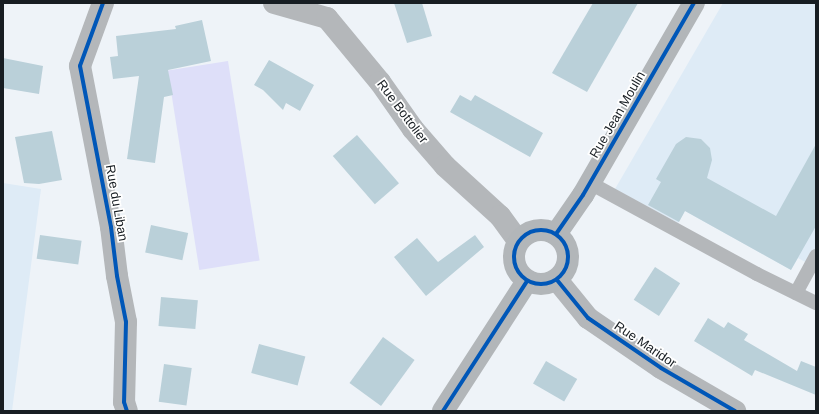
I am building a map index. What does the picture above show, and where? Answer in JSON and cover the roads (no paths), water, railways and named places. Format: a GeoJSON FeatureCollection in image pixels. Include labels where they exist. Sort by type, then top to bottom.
{"type":"FeatureCollection","features":[{"type":"Feature","properties":{"kind":"main road","name":"Rue Jean Moulin"},"geometry":{"type":"LineString","coordinates":[[556,234],[590,183],[694,3]]}},
{"type":"Feature","properties":{"kind":"main road"},"geometry":{"type":"LineString","coordinates":[[540,230],[556,234],[565,244],[569,257],[563,274],[557,280],[542,285],[527,281],[520,275],[513,259],[518,241],[524,235],[540,230]]}},
{"type":"Feature","properties":{"kind":"main road"},"geometry":{"type":"LineString","coordinates":[[442,411],[527,281]]}},
{"type":"Feature","properties":{"kind":"street","name":"Rue du Liban"},"geometry":{"type":"LineString","coordinates":[[103,3],[80,66],[111,227],[117,276],[126,322],[124,402],[127,411]]}},
{"type":"Feature","properties":{"kind":"street","name":"Rue Bottolier"},"geometry":{"type":"LineString","coordinates":[[274,3],[329,11],[413,129],[445,166],[500,216],[518,241]]}},
{"type":"Feature","properties":{"kind":"street","name":"Rue Maridor"},"geometry":{"type":"LineString","coordinates":[[557,280],[588,318],[661,368],[735,411]]}},
{"type":"Feature","properties":{"kind":"lane"},"geometry":{"type":"LineString","coordinates":[[590,183],[816,303]]}},
{"type":"Feature","properties":{"kind":"lane"},"geometry":{"type":"LineString","coordinates":[[796,293],[816,256]]}}]}
